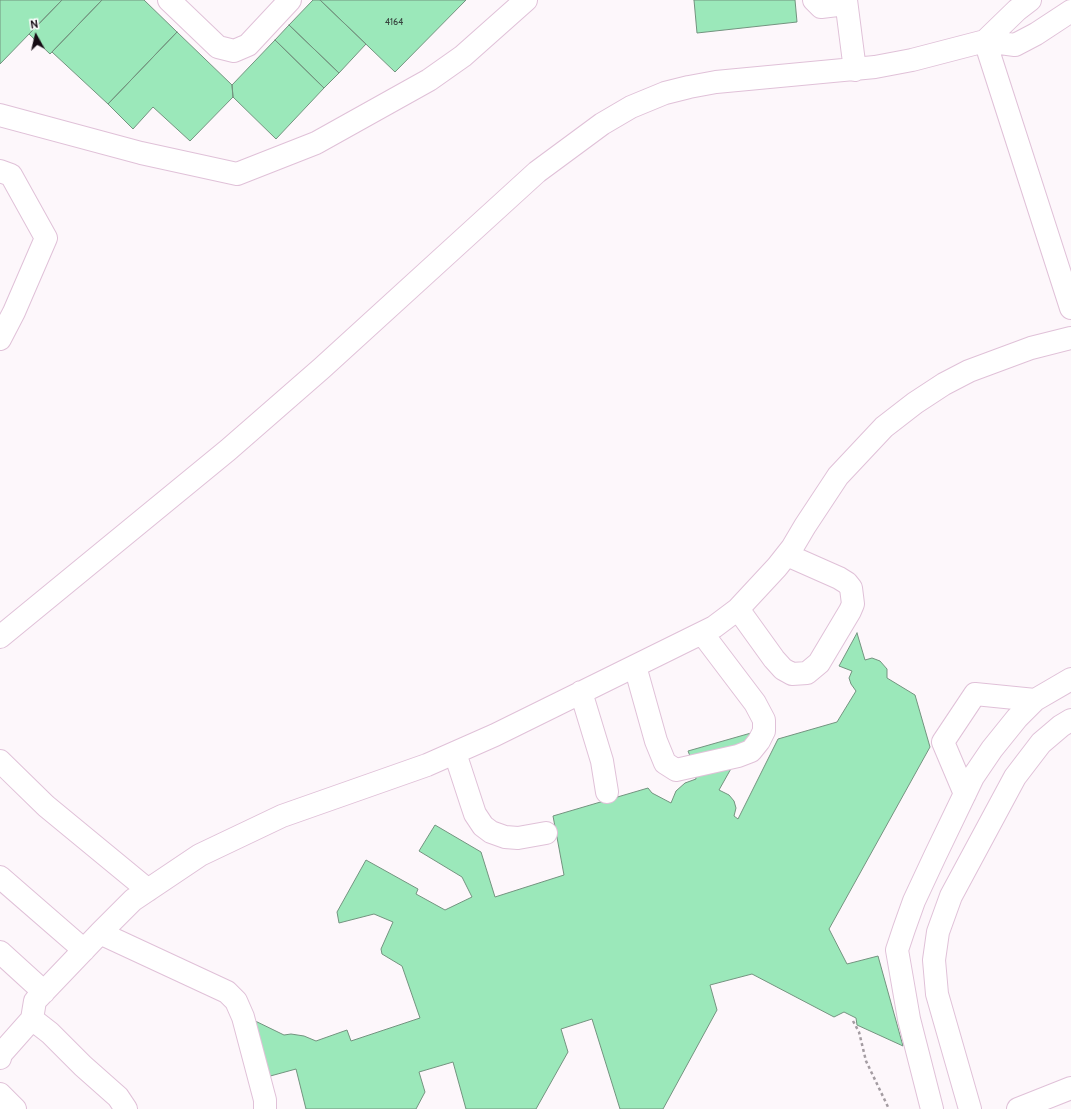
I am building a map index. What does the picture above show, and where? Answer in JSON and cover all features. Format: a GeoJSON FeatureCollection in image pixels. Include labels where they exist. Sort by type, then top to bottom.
{"type":"FeatureCollection","features":[{"type":"Feature","properties":{"kind":"lane"},"geometry":{"type":"LineString","coordinates":[[169,0],[218,47],[234,51],[248,45],[290,0]]}},
{"type":"Feature","properties":{"kind":"lane"},"geometry":{"type":"LineString","coordinates":[[0,115],[141,153],[237,174],[316,143],[429,80],[463,56],[526,0]]}},
{"type":"Feature","properties":{"kind":"lane"},"geometry":{"type":"LineString","coordinates":[[814,0],[821,7],[846,2],[855,70]]}},
{"type":"Feature","properties":{"kind":"lane"},"geometry":{"type":"LineString","coordinates":[[985,41],[1017,10],[1030,0]]}},
{"type":"Feature","properties":{"kind":"lane"},"geometry":{"type":"LineString","coordinates":[[0,637],[228,450],[322,368],[536,172],[602,124],[630,107],[665,93],[689,86],[716,82],[875,68],[985,41],[1015,45],[1036,34],[1071,11]]}},
{"type":"Feature","properties":{"kind":"lane"},"geometry":{"type":"LineString","coordinates":[[985,41],[1071,308]]}},
{"type":"Feature","properties":{"kind":"lane"},"geometry":{"type":"LineString","coordinates":[[0,171],[11,175],[46,238],[14,312],[0,339]]}},
{"type":"Feature","properties":{"kind":"lane"},"geometry":{"type":"LineString","coordinates":[[0,1058],[1,1054],[32,1019],[34,1001],[133,900],[200,855],[282,816],[427,765],[455,753],[495,735],[714,627],[738,609],[777,568],[838,476],[884,427],[915,403],[944,384],[969,371],[1031,348],[1071,338]]}},
{"type":"Feature","properties":{"kind":"lane"},"geometry":{"type":"LineString","coordinates":[[738,609],[783,669],[792,674],[807,673],[819,664],[850,611],[852,604],[851,588],[848,583],[839,578],[787,555]]}},
{"type":"Feature","properties":{"kind":"lane"},"geometry":{"type":"LineString","coordinates":[[635,666],[656,741],[665,763],[676,770],[738,756],[751,751],[759,741],[764,731],[764,720],[755,703],[702,633]]}},
{"type":"Feature","properties":{"kind":"lane"},"geometry":{"type":"LineString","coordinates":[[932,1109],[909,1019],[897,950],[914,901],[973,777],[992,749],[1017,718],[1036,700],[1071,679]]}},
{"type":"Feature","properties":{"kind":"lane"},"geometry":{"type":"LineString","coordinates":[[581,692],[602,761],[607,792]]}},
{"type":"Feature","properties":{"kind":"lane"},"geometry":{"type":"LineString","coordinates":[[965,794],[943,742],[975,694],[1036,700]]}},
{"type":"Feature","properties":{"kind":"lane"},"geometry":{"type":"LineString","coordinates":[[970,1109],[937,994],[934,960],[938,932],[951,896],[1015,777],[1041,743],[1061,726],[1071,720]]}},
{"type":"Feature","properties":{"kind":"lane"},"geometry":{"type":"LineString","coordinates":[[455,753],[475,814],[483,826],[491,832],[505,837],[518,838],[546,833]]}},
{"type":"Feature","properties":{"kind":"lane"},"geometry":{"type":"LineString","coordinates":[[0,760],[46,806],[148,890]]}},
{"type":"Feature","properties":{"kind":"lane"},"geometry":{"type":"LineString","coordinates":[[0,877],[84,950]]}},
{"type":"Feature","properties":{"kind":"lane"},"geometry":{"type":"LineString","coordinates":[[100,933],[227,992],[236,1001],[243,1017],[265,1100],[265,1109]]}},
{"type":"Feature","properties":{"kind":"lane"},"geometry":{"type":"LineString","coordinates":[[0,952],[44,992]]}},
{"type":"Feature","properties":{"kind":"lane"},"geometry":{"type":"LineString","coordinates":[[32,1019],[118,1097],[126,1109]]}},
{"type":"Feature","properties":{"kind":"lane"},"geometry":{"type":"LineString","coordinates":[[1018,1109],[1071,1088]]}},
{"type":"Feature","properties":{"kind":"lane"},"geometry":{"type":"LineString","coordinates":[[0,1094],[15,1109]]}},
{"type":"Feature","properties":{"kind":"path"},"geometry":{"type":"LineString","coordinates":[[852,1021],[859,1032],[866,1061],[889,1109]]}},
{"type":"Feature","properties":{"kind":"building"},"geometry":{"type":"Polygon","coordinates":[[[0,0],[62,0],[0,64],[0,0]]]}},
{"type":"Feature","properties":{"kind":"building"},"geometry":{"type":"Polygon","coordinates":[[[62,0],[102,0],[50,54],[29,34],[62,0]]]}},
{"type":"Feature","properties":{"kind":"building"},"geometry":{"type":"Polygon","coordinates":[[[102,0],[144,0],[177,32],[108,104],[52,52],[102,0]]]}},
{"type":"Feature","properties":{"kind":"building"},"geometry":{"type":"Polygon","coordinates":[[[313,0],[320,0],[366,44],[339,73],[289,25],[313,0]]]}},
{"type":"Feature","properties":{"kind":"building"},"geometry":{"type":"Polygon","coordinates":[[[320,0],[466,0],[395,72],[320,0]]]}},
{"type":"Feature","properties":{"kind":"building"},"geometry":{"type":"Polygon","coordinates":[[[694,0],[795,0],[797,22],[697,33],[694,0]]]}},
{"type":"Feature","properties":{"kind":"building"},"geometry":{"type":"Polygon","coordinates":[[[289,25],[339,73],[324,88],[275,40],[289,25]]]}},
{"type":"Feature","properties":{"kind":"building"},"geometry":{"type":"Polygon","coordinates":[[[177,32],[232,85],[233,97],[190,141],[153,107],[133,129],[108,104],[177,32]]]}},
{"type":"Feature","properties":{"kind":"building"},"geometry":{"type":"Polygon","coordinates":[[[275,40],[324,88],[276,139],[233,97],[232,85],[275,40]]]}},
{"type":"Feature","properties":{"kind":"building"},"geometry":{"type":"Polygon","coordinates":[[[857,633],[865,660],[872,658],[880,661],[887,669],[887,678],[915,695],[930,747],[829,929],[847,964],[878,956],[903,1046],[857,1025],[856,1018],[844,1012],[834,1017],[752,974],[710,985],[717,1010],[663,1109],[620,1109],[592,1019],[561,1029],[568,1052],[536,1109],[466,1109],[453,1062],[419,1072],[425,1092],[416,1109],[306,1109],[296,1069],[263,1078],[247,1017],[284,1035],[291,1034],[304,1036],[316,1041],[347,1030],[351,1041],[420,1018],[402,966],[382,954],[381,949],[393,922],[374,914],[339,923],[337,912],[366,860],[418,889],[416,894],[445,910],[472,897],[462,877],[419,851],[435,825],[481,852],[495,897],[564,875],[553,816],[648,788],[652,793],[671,803],[676,791],[685,783],[696,779],[694,766],[688,751],[751,733],[719,790],[729,795],[734,801],[736,808],[734,816],[738,819],[778,739],[837,722],[856,691],[849,678],[852,671],[839,666],[857,633]]]}}]}
